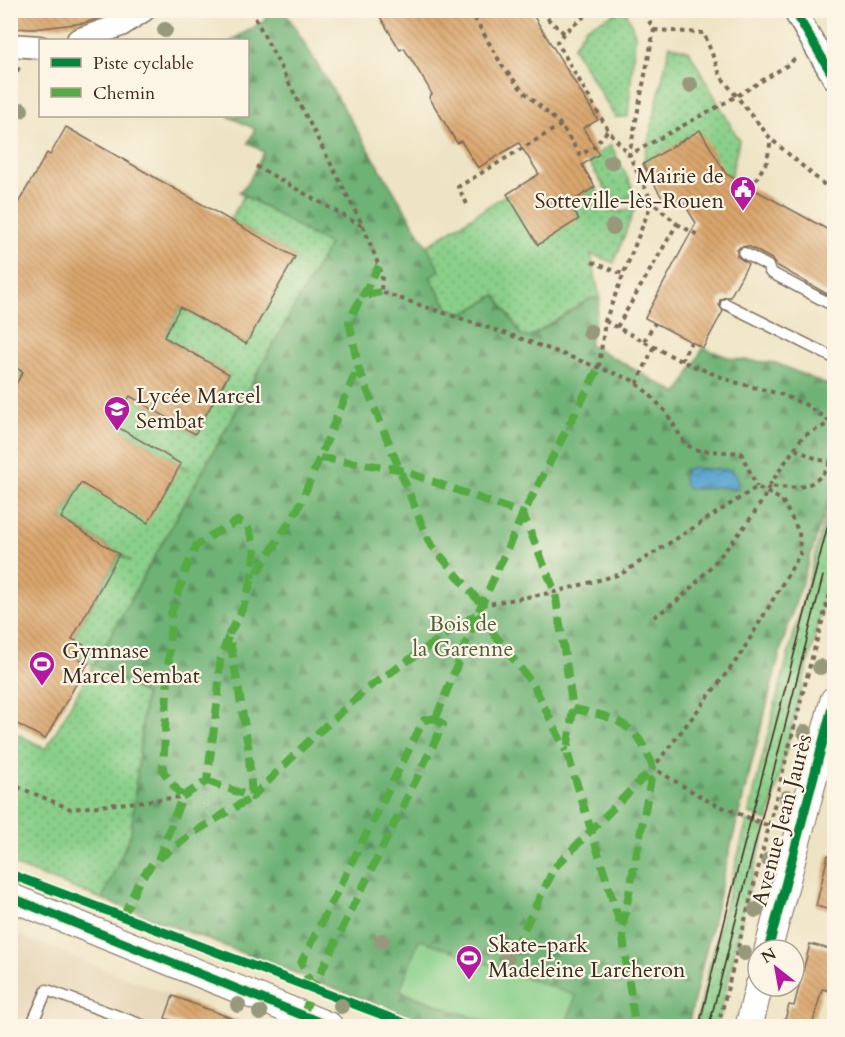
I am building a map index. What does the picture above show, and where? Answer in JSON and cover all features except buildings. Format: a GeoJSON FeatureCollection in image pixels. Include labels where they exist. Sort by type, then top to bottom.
{"type":"FeatureCollection","features":[{"type":"Feature","properties":{"kind":"street"},"geometry":{"type":"LineString","coordinates":[[81,39],[121,25],[144,10]]}},
{"type":"Feature","properties":{"kind":"street"},"geometry":{"type":"LineString","coordinates":[[794,10],[834,78]]}},
{"type":"Feature","properties":{"kind":"street"},"geometry":{"type":"LineString","coordinates":[[10,45],[39,47]]}},
{"type":"Feature","properties":{"kind":"street","name":"Avenue Jean Jaurès"},"geometry":{"type":"LineString","coordinates":[[771,938],[834,700]]}},
{"type":"Feature","properties":{"kind":"street"},"geometry":{"type":"LineString","coordinates":[[10,897],[329,1026]]}},
{"type":"Feature","properties":{"kind":"street"},"geometry":{"type":"LineString","coordinates":[[749,1026],[756,998]]}},
{"type":"Feature","properties":{"kind":"lane"},"geometry":{"type":"LineString","coordinates":[[744,253],[768,266],[770,272],[834,306]]}},
{"type":"Feature","properties":{"kind":"lane"},"geometry":{"type":"LineString","coordinates":[[726,303],[834,358]]}},
{"type":"Feature","properties":{"kind":"lane"},"geometry":{"type":"LineString","coordinates":[[31,1026],[47,990],[145,1026]]}},
{"type":"Feature","properties":{"kind":"path"},"geometry":{"type":"LineString","coordinates":[[251,10],[363,226],[382,274],[381,292],[456,314],[632,380],[666,412],[685,444],[696,450],[741,453],[757,488],[782,500],[791,514],[799,532],[800,554],[739,657],[652,768],[710,802],[769,825]]}},
{"type":"Feature","properties":{"kind":"path"},"geometry":{"type":"LineString","coordinates":[[470,10],[504,67],[522,90],[561,125],[580,155],[594,147],[608,130]]}},
{"type":"Feature","properties":{"kind":"path"},"geometry":{"type":"LineString","coordinates":[[543,10],[549,20],[564,33]]}},
{"type":"Feature","properties":{"kind":"path"},"geometry":{"type":"LineString","coordinates":[[592,10],[564,33],[557,42],[608,130],[629,155],[652,202],[677,224],[698,235]]}},
{"type":"Feature","properties":{"kind":"path"},"geometry":{"type":"LineString","coordinates":[[629,155],[654,30],[643,10]]}},
{"type":"Feature","properties":{"kind":"path"},"geometry":{"type":"LineString","coordinates":[[654,30],[704,33],[721,77],[771,139],[834,194]]}},
{"type":"Feature","properties":{"kind":"path"},"geometry":{"type":"LineString","coordinates":[[629,155],[737,96],[791,63],[812,40]]}},
{"type":"Feature","properties":{"kind":"path"},"geometry":{"type":"LineString","coordinates":[[467,204],[458,187],[561,125]]}},
{"type":"Feature","properties":{"kind":"path"},"geometry":{"type":"LineString","coordinates":[[751,188],[767,161],[771,139]]}},
{"type":"Feature","properties":{"kind":"path"},"geometry":{"type":"LineString","coordinates":[[256,166],[363,226]]}},
{"type":"Feature","properties":{"kind":"path"},"geometry":{"type":"LineString","coordinates":[[599,367],[605,321],[652,202]]}},
{"type":"Feature","properties":{"kind":"path"},"geometry":{"type":"LineString","coordinates":[[616,327],[677,224]]}},
{"type":"Feature","properties":{"kind":"path"},"geometry":{"type":"LineString","coordinates":[[592,262],[623,274]]}},
{"type":"Feature","properties":{"kind":"path"},"geometry":{"type":"LineString","coordinates":[[605,321],[681,361],[734,382],[764,389],[797,401],[833,422]]}},
{"type":"Feature","properties":{"kind":"path"},"geometry":{"type":"LineString","coordinates":[[644,341],[655,323]]}},
{"type":"Feature","properties":{"kind":"path"},"geometry":{"type":"LineString","coordinates":[[681,361],[691,342]]}},
{"type":"Feature","properties":{"kind":"path"},"geometry":{"type":"LineString","coordinates":[[637,384],[654,346]]}},
{"type":"Feature","properties":{"kind":"path"},"geometry":{"type":"LineString","coordinates":[[654,616],[683,596],[709,569],[767,493],[769,486],[803,436],[833,422]]}},
{"type":"Feature","properties":{"kind":"path"},"geometry":{"type":"LineString","coordinates":[[795,449],[819,460],[832,461]]}},
{"type":"Feature","properties":{"kind":"path"},"geometry":{"type":"LineString","coordinates":[[769,486],[788,488],[812,483],[822,477],[834,456]]}},
{"type":"Feature","properties":{"kind":"path"},"geometry":{"type":"LineString","coordinates":[[482,605],[555,592],[621,574],[757,488]]}},
{"type":"Feature","properties":{"kind":"path"},"geometry":{"type":"LineString","coordinates":[[718,1026],[834,579]]}},
{"type":"Feature","properties":{"kind":"path"},"geometry":{"type":"LineString","coordinates":[[10,782],[71,809],[182,797]]}},
{"type":"Feature","properties":{"kind":"path"},"geometry":{"type":"LineString","coordinates":[[190,942],[412,1026]]}},
{"type":"Feature","properties":{"kind":"shaded area"},"geometry":{"type":"Polygon","coordinates":[[[10,932],[173,996],[165,1018],[187,1026],[11,1026],[10,932]]]}},
{"type":"Feature","properties":{"kind":"green space","name":"Bois de la Garenne"},"geometry":{"type":"Polygon","coordinates":[[[263,11],[285,11],[427,246],[440,270],[430,277],[448,308],[464,314],[496,295],[522,336],[529,338],[591,298],[600,300],[589,344],[678,394],[703,348],[733,359],[776,363],[827,385],[834,374],[834,482],[782,645],[688,1026],[565,1026],[576,996],[401,992],[496,1026],[433,1026],[102,899],[131,834],[145,694],[94,665],[329,245],[239,192],[248,183],[264,152],[248,143],[255,129],[230,117],[249,117],[249,39],[234,39],[266,20],[263,11]]]}},
{"type":"Feature","properties":{"kind":"green space"},"geometry":{"type":"Polygon","coordinates":[[[621,11],[626,11],[635,34],[628,117],[615,117],[573,47],[586,27],[621,11]]]}},
{"type":"Feature","properties":{"kind":"green space"},"geometry":{"type":"Polygon","coordinates":[[[670,45],[689,51],[739,140],[731,176],[719,170],[643,164],[670,45]]]}},
{"type":"Feature","properties":{"kind":"green space"},"geometry":{"type":"Polygon","coordinates":[[[611,145],[631,185],[634,196],[626,199],[612,199],[588,161],[611,145]]]}},
{"type":"Feature","properties":{"kind":"green space"},"geometry":{"type":"Polygon","coordinates":[[[595,187],[610,209],[620,212],[635,207],[614,263],[591,254],[600,300],[591,298],[529,338],[522,336],[496,295],[464,314],[448,308],[429,277],[427,246],[507,194],[578,219],[569,203],[595,187]]]}},
{"type":"Feature","properties":{"kind":"green space"},"geometry":{"type":"Polygon","coordinates":[[[244,195],[329,245],[94,665],[145,694],[131,834],[102,899],[11,864],[10,730],[46,749],[93,665],[48,640],[83,646],[72,639],[119,555],[131,561],[61,518],[81,483],[180,466],[190,470],[114,425],[130,396],[195,434],[229,375],[164,337],[180,307],[246,344],[295,257],[230,220],[244,195]]]}},
{"type":"Feature","properties":{"kind":"green space"},"geometry":{"type":"Polygon","coordinates":[[[11,364],[23,372],[11,394],[11,364]]]}},
{"type":"Feature","properties":{"kind":"green space"},"geometry":{"type":"Polygon","coordinates":[[[834,484],[834,562],[768,821],[749,813],[776,701],[834,484]]]}},
{"type":"Feature","properties":{"kind":"green space"},"geometry":{"type":"Polygon","coordinates":[[[747,821],[766,828],[749,889],[718,1026],[696,1026],[709,967],[747,821]]]}},
{"type":"Feature","properties":{"kind":"green space","name":"Skate-park Madeleine Larcheron"},"geometry":{"type":"Polygon","coordinates":[[[419,939],[576,996],[565,1026],[496,1026],[400,991],[419,939]]]}},
{"type":"Feature","properties":{"kind":"water"},"geometry":{"type":"Polygon","coordinates":[[[690,468],[731,470],[737,477],[738,486],[735,490],[717,487],[689,489],[683,479],[685,470],[690,468]]]}},
{"type":"Feature","properties":{"kind":"tram line"},"geometry":{"type":"LineString","coordinates":[[699,1026],[834,502]]}},
{"type":"Feature","properties":{"kind":"tram line"},"geometry":{"type":"LineString","coordinates":[[709,1026],[823,576]]}},
{"type":"Feature","properties":{"kind":"marked path"},"geometry":{"type":"LineString","coordinates":[[362,297],[379,266]]}},
{"type":"Feature","properties":{"kind":"marked path"},"geometry":{"type":"LineString","coordinates":[[381,292],[370,294],[359,302],[349,321],[358,367],[429,542],[482,605]]}},
{"type":"Feature","properties":{"kind":"marked path"},"geometry":{"type":"LineString","coordinates":[[123,917],[139,881],[153,863],[193,833],[252,797],[248,745],[229,634],[243,608],[251,582],[298,509],[358,367]]}},
{"type":"Feature","properties":{"kind":"marked path"},"geometry":{"type":"LineString","coordinates":[[436,718],[478,613],[523,514],[599,367]]}},
{"type":"Feature","properties":{"kind":"marked path"},"geometry":{"type":"LineString","coordinates":[[320,458],[398,469],[523,514],[555,592],[573,709],[567,752],[622,930]]}},
{"type":"Feature","properties":{"kind":"marked path"},"geometry":{"type":"LineString","coordinates":[[158,860],[182,797],[163,771],[171,614],[196,546],[238,521],[247,524],[255,548],[251,578]]}},
{"type":"Feature","properties":{"kind":"marked path"},"geometry":{"type":"LineString","coordinates":[[478,613],[534,686],[566,751]]}},
{"type":"Feature","properties":{"kind":"marked path"},"geometry":{"type":"LineString","coordinates":[[207,781],[252,797],[311,739],[369,687],[478,613]]}},
{"type":"Feature","properties":{"kind":"marked path"},"geometry":{"type":"LineString","coordinates":[[182,797],[207,781],[218,698],[220,661],[228,637]]}},
{"type":"Feature","properties":{"kind":"marked path"},"geometry":{"type":"LineString","coordinates":[[573,709],[602,715],[624,725],[640,741],[653,768],[622,930],[635,1026]]}},
{"type":"Feature","properties":{"kind":"marked path"},"geometry":{"type":"LineString","coordinates":[[313,988],[301,963],[424,720],[436,718]]}},
{"type":"Feature","properties":{"kind":"marked path"},"geometry":{"type":"LineString","coordinates":[[303,1016],[313,988],[443,725],[436,718]]}},
{"type":"Feature","properties":{"kind":"marked path"},"geometry":{"type":"LineString","coordinates":[[504,970],[555,867],[653,768]]}},
{"type":"Feature","properties":{"kind":"cycle path"},"geometry":{"type":"LineString","coordinates":[[794,10],[834,78]]}},
{"type":"Feature","properties":{"kind":"cycle path"},"geometry":{"type":"LineString","coordinates":[[771,938],[834,700]]}},
{"type":"Feature","properties":{"kind":"cycle path"},"geometry":{"type":"LineString","coordinates":[[10,874],[412,1026]]}},
{"type":"Feature","properties":{"kind":"cycle path"},"geometry":{"type":"LineString","coordinates":[[10,897],[329,1026]]}},
{"type":"Feature","properties":{"kind":"place","name":"Mairie de Sotteville-lès-Rouen"},"geometry":{"type":"Point","coordinates":[743,212]}},
{"type":"Feature","properties":{"kind":"place","name":"Lycée Marcel Sembat"},"geometry":{"type":"Point","coordinates":[117,432]}},
{"type":"Feature","properties":{"kind":"place","name":"Gymnase Marcel Sembat"},"geometry":{"type":"Point","coordinates":[42,687]}},
{"type":"Feature","properties":{"kind":"place","name":"Skate-park Madeleine Larcheron"},"geometry":{"type":"Point","coordinates":[469,981]}}]}
